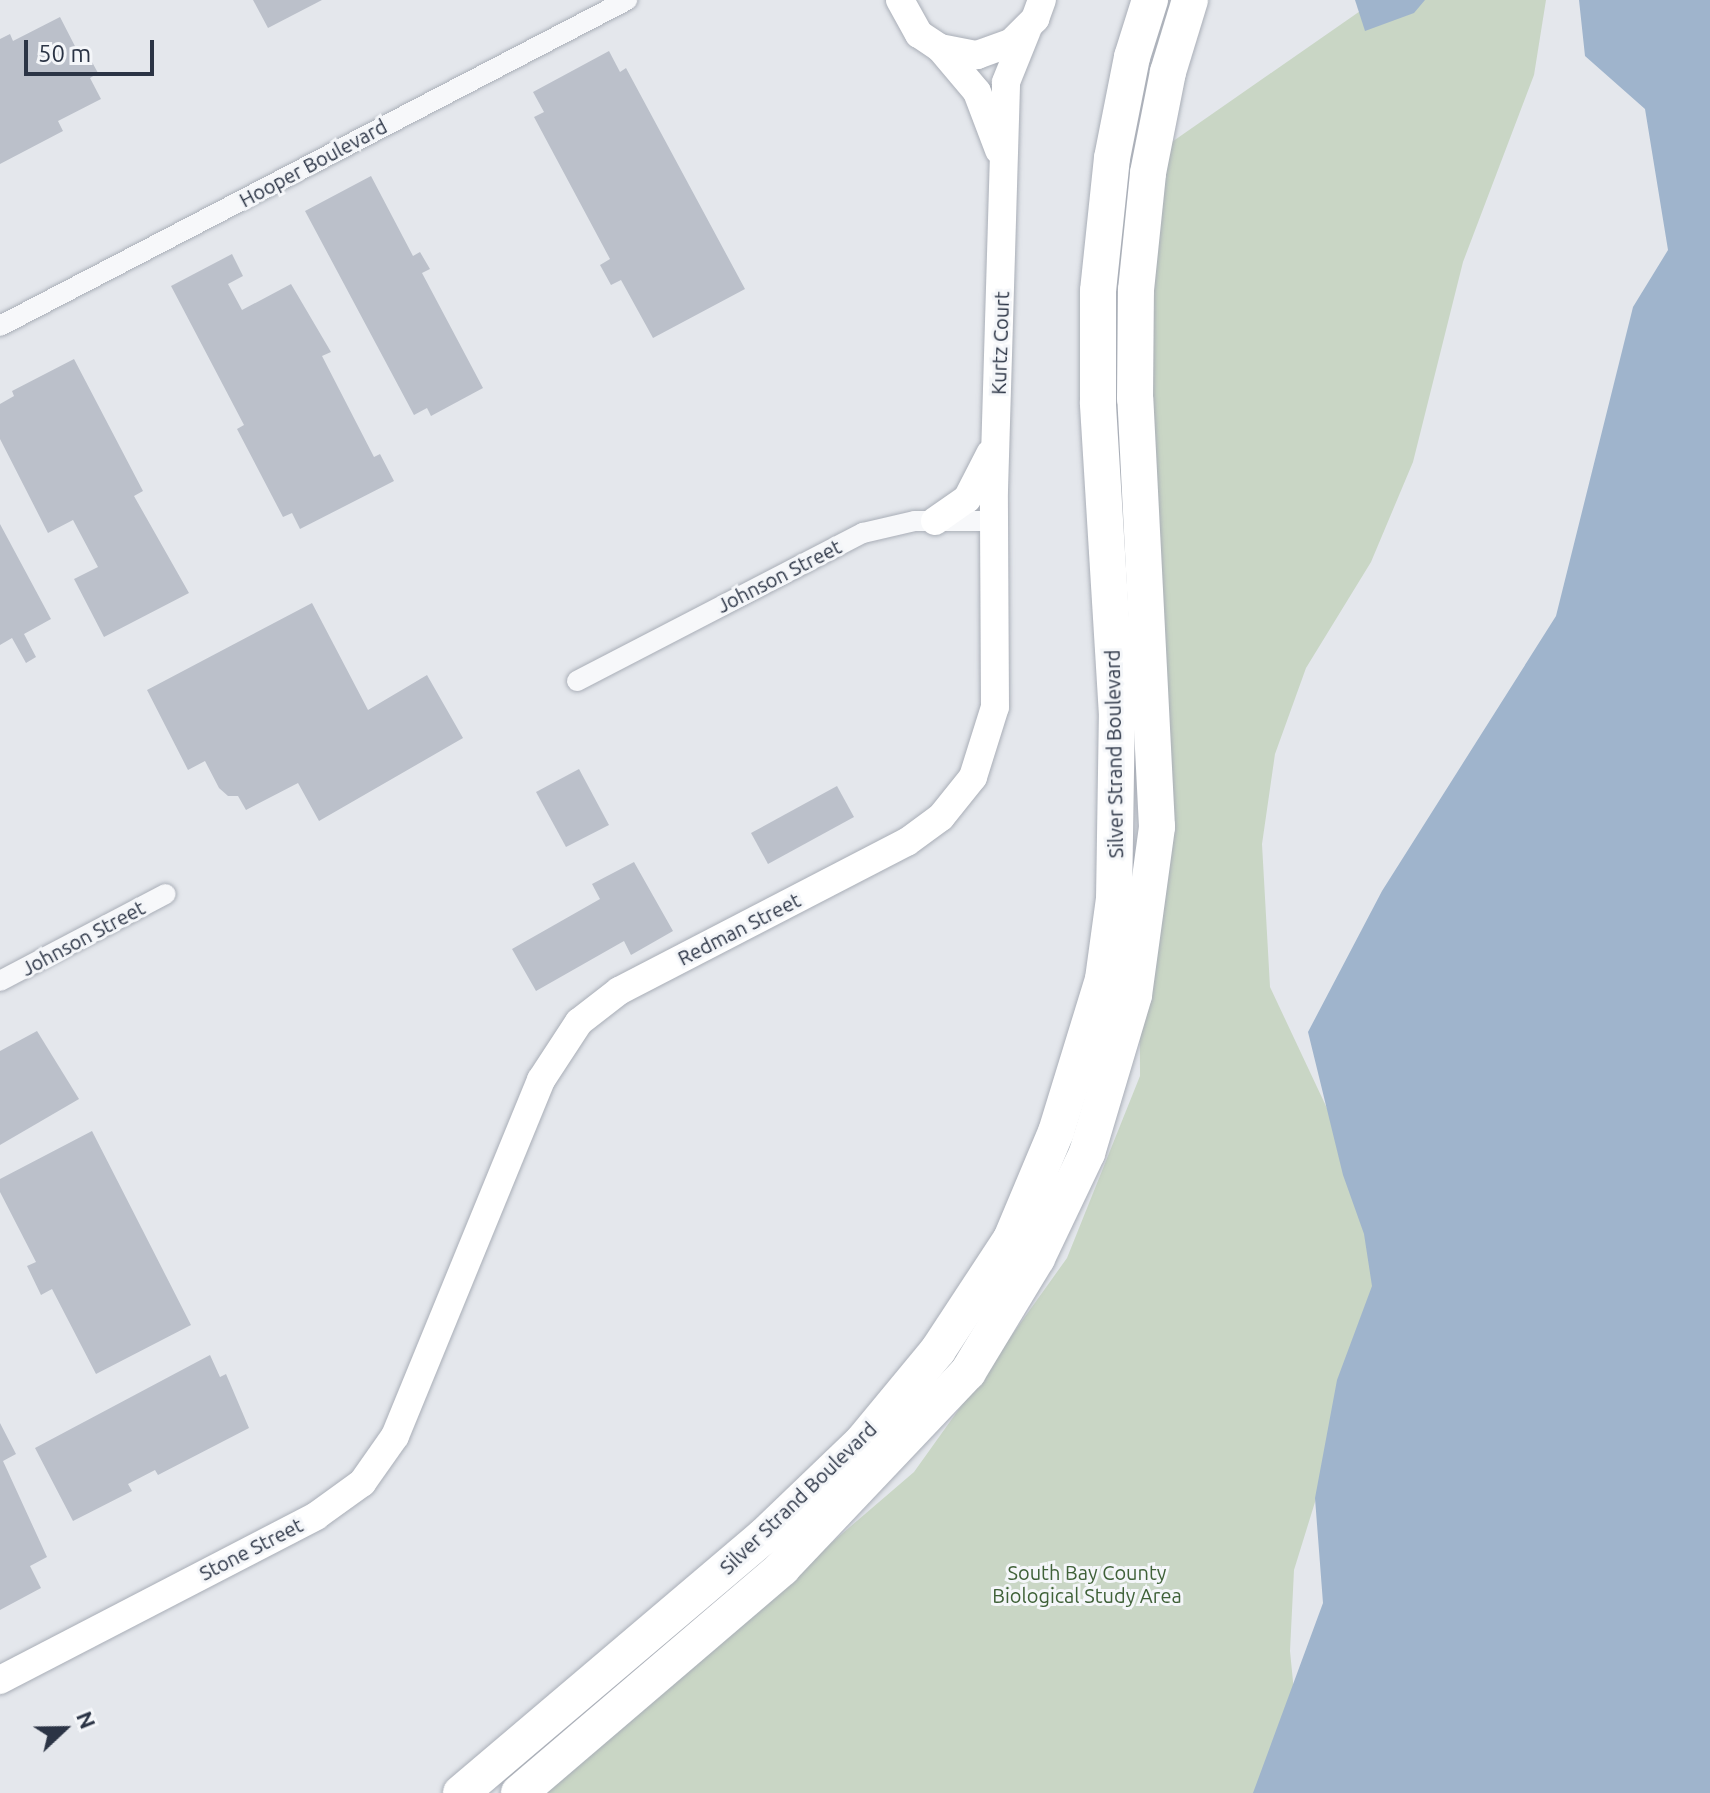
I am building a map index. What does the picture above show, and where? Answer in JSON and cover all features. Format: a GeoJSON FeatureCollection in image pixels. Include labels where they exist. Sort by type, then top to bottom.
{"type":"FeatureCollection","features":[{"type":"Feature","properties":{"kind":"highway","name":"Silver Strand Boulevard"},"geometry":{"type":"LineString","coordinates":[[461,1793],[763,1537],[862,1442],[938,1350],[1011,1239],[1056,1132],[1103,979],[1114,899],[1117,716],[1098,403],[1098,291],[1112,158],[1132,57],[1150,0]]}},
{"type":"Feature","properties":{"kind":"highway","name":"Silver Strand Boulevard"},"geometry":{"type":"LineString","coordinates":[[519,1793],[782,1568],[968,1372],[1037,1258],[1087,1153],[1134,995],[1150,910],[1157,827],[1135,399],[1136,290],[1148,173],[1168,72],[1190,0]]}},
{"type":"Feature","properties":{"kind":"street","name":"Hooper Boulevard"},"geometry":{"type":"LineString","coordinates":[[0,326],[627,0]]}},
{"type":"Feature","properties":{"kind":"street","name":"Kurtz Court"},"geometry":{"type":"LineString","coordinates":[[900,0],[919,34],[940,48],[977,92],[1003,164]]}},
{"type":"Feature","properties":{"kind":"street","name":"Kurtz Court"},"geometry":{"type":"LineString","coordinates":[[994,521],[1006,82],[1042,0]]}},
{"type":"Feature","properties":{"kind":"street"},"geometry":{"type":"LineString","coordinates":[[940,48],[977,55],[996,51],[1027,30]]}},
{"type":"Feature","properties":{"kind":"street"},"geometry":{"type":"LineString","coordinates":[[935,521],[965,501],[980,479],[991,452],[997,402]]}},
{"type":"Feature","properties":{"kind":"street","name":"Johnson Street"},"geometry":{"type":"LineString","coordinates":[[577,681],[863,533],[888,525],[994,521]]}},
{"type":"Feature","properties":{"kind":"street","name":"Redman Street"},"geometry":{"type":"LineString","coordinates":[[431,1346],[541,1080],[579,1022],[619,991],[907,842],[960,797],[983,758],[995,707],[994,521]]}},
{"type":"Feature","properties":{"kind":"street","name":"Johnson Street"},"geometry":{"type":"LineString","coordinates":[[0,981],[166,894]]}},
{"type":"Feature","properties":{"kind":"street","name":"Stone Street"},"geometry":{"type":"LineString","coordinates":[[0,1680],[344,1498],[371,1472],[395,1436],[431,1346]]}},
{"type":"Feature","properties":{"kind":"green space","name":"South Bay County Biological Study Area"},"geometry":{"type":"Polygon","coordinates":[[[1376,0],[1546,0],[1534,75],[1463,262],[1413,462],[1371,562],[1306,668],[1275,754],[1262,844],[1270,987],[1364,1187],[1384,1279],[1294,1570],[1290,1651],[1297,1722],[1276,1793],[540,1793],[914,1472],[1067,1258],[1140,1076],[1136,167],[1376,0]]]}},
{"type":"Feature","properties":{"kind":"water"},"geometry":{"type":"Polygon","coordinates":[[[1355,0],[1425,0],[1414,13],[1365,31],[1355,0]]]}},
{"type":"Feature","properties":{"kind":"water"},"geometry":{"type":"Polygon","coordinates":[[[1579,0],[1710,0],[1710,1793],[1253,1793],[1323,1603],[1315,1498],[1337,1380],[1372,1286],[1364,1234],[1343,1175],[1308,1032],[1382,891],[1556,616],[1633,307],[1668,250],[1645,109],[1585,56],[1579,0]]]}},
{"type":"Feature","properties":{"kind":"building"},"geometry":{"type":"Polygon","coordinates":[[[253,0],[322,0],[268,28],[253,0]]]}},
{"type":"Feature","properties":{"kind":"building"},"geometry":{"type":"Polygon","coordinates":[[[60,17],[79,54],[86,51],[98,73],[90,78],[101,99],[58,121],[63,131],[0,164],[0,39],[10,34],[13,41],[60,17]]]}},
{"type":"Feature","properties":{"kind":"building"},"geometry":{"type":"Polygon","coordinates":[[[609,51],[620,72],[626,68],[745,289],[653,338],[621,280],[611,285],[600,265],[610,259],[534,117],[544,112],[533,92],[609,51]]]}},
{"type":"Feature","properties":{"kind":"building"},"geometry":{"type":"Polygon","coordinates":[[[371,176],[413,256],[420,252],[430,269],[422,273],[483,388],[431,416],[427,408],[414,415],[305,211],[371,176]]]}},
{"type":"Feature","properties":{"kind":"building"},"geometry":{"type":"Polygon","coordinates":[[[232,254],[243,276],[228,284],[242,310],[291,284],[331,352],[322,356],[374,457],[380,454],[394,481],[300,529],[292,513],[283,517],[237,429],[244,425],[171,286],[232,254]]]}},
{"type":"Feature","properties":{"kind":"building"},"geometry":{"type":"Polygon","coordinates":[[[74,359],[143,491],[134,496],[189,593],[104,637],[74,579],[98,567],[73,520],[48,533],[0,439],[0,404],[14,396],[12,391],[74,359]]]}},
{"type":"Feature","properties":{"kind":"building"},"geometry":{"type":"Polygon","coordinates":[[[0,524],[51,619],[24,634],[36,657],[26,663],[12,638],[0,645],[0,524]]]}},
{"type":"Feature","properties":{"kind":"building"},"geometry":{"type":"Polygon","coordinates":[[[312,603],[368,710],[427,675],[463,738],[319,821],[298,783],[246,810],[238,796],[228,796],[219,788],[205,761],[188,770],[147,690],[312,603]]]}},
{"type":"Feature","properties":{"kind":"building"},"geometry":{"type":"Polygon","coordinates":[[[579,769],[609,825],[566,847],[536,792],[579,769]]]}},
{"type":"Feature","properties":{"kind":"building"},"geometry":{"type":"Polygon","coordinates":[[[837,786],[854,817],[768,864],[751,833],[837,786]]]}},
{"type":"Feature","properties":{"kind":"building"},"geometry":{"type":"Polygon","coordinates":[[[634,862],[673,931],[631,955],[624,941],[536,991],[512,949],[600,899],[592,884],[634,862]]]}},
{"type":"Feature","properties":{"kind":"building"},"geometry":{"type":"Polygon","coordinates":[[[37,1031],[79,1099],[0,1145],[0,1051],[37,1031]]]}},
{"type":"Feature","properties":{"kind":"building"},"geometry":{"type":"Polygon","coordinates":[[[92,1131],[191,1325],[96,1374],[52,1289],[41,1295],[27,1266],[36,1262],[0,1192],[0,1179],[92,1131]]]}},
{"type":"Feature","properties":{"kind":"building"},"geometry":{"type":"Polygon","coordinates":[[[210,1355],[220,1377],[226,1374],[249,1428],[158,1475],[155,1470],[128,1484],[132,1491],[73,1521],[35,1448],[210,1355]]]}},
{"type":"Feature","properties":{"kind":"building"},"geometry":{"type":"Polygon","coordinates":[[[0,1423],[16,1454],[3,1461],[47,1557],[30,1566],[41,1588],[0,1610],[0,1423]]]}}]}
